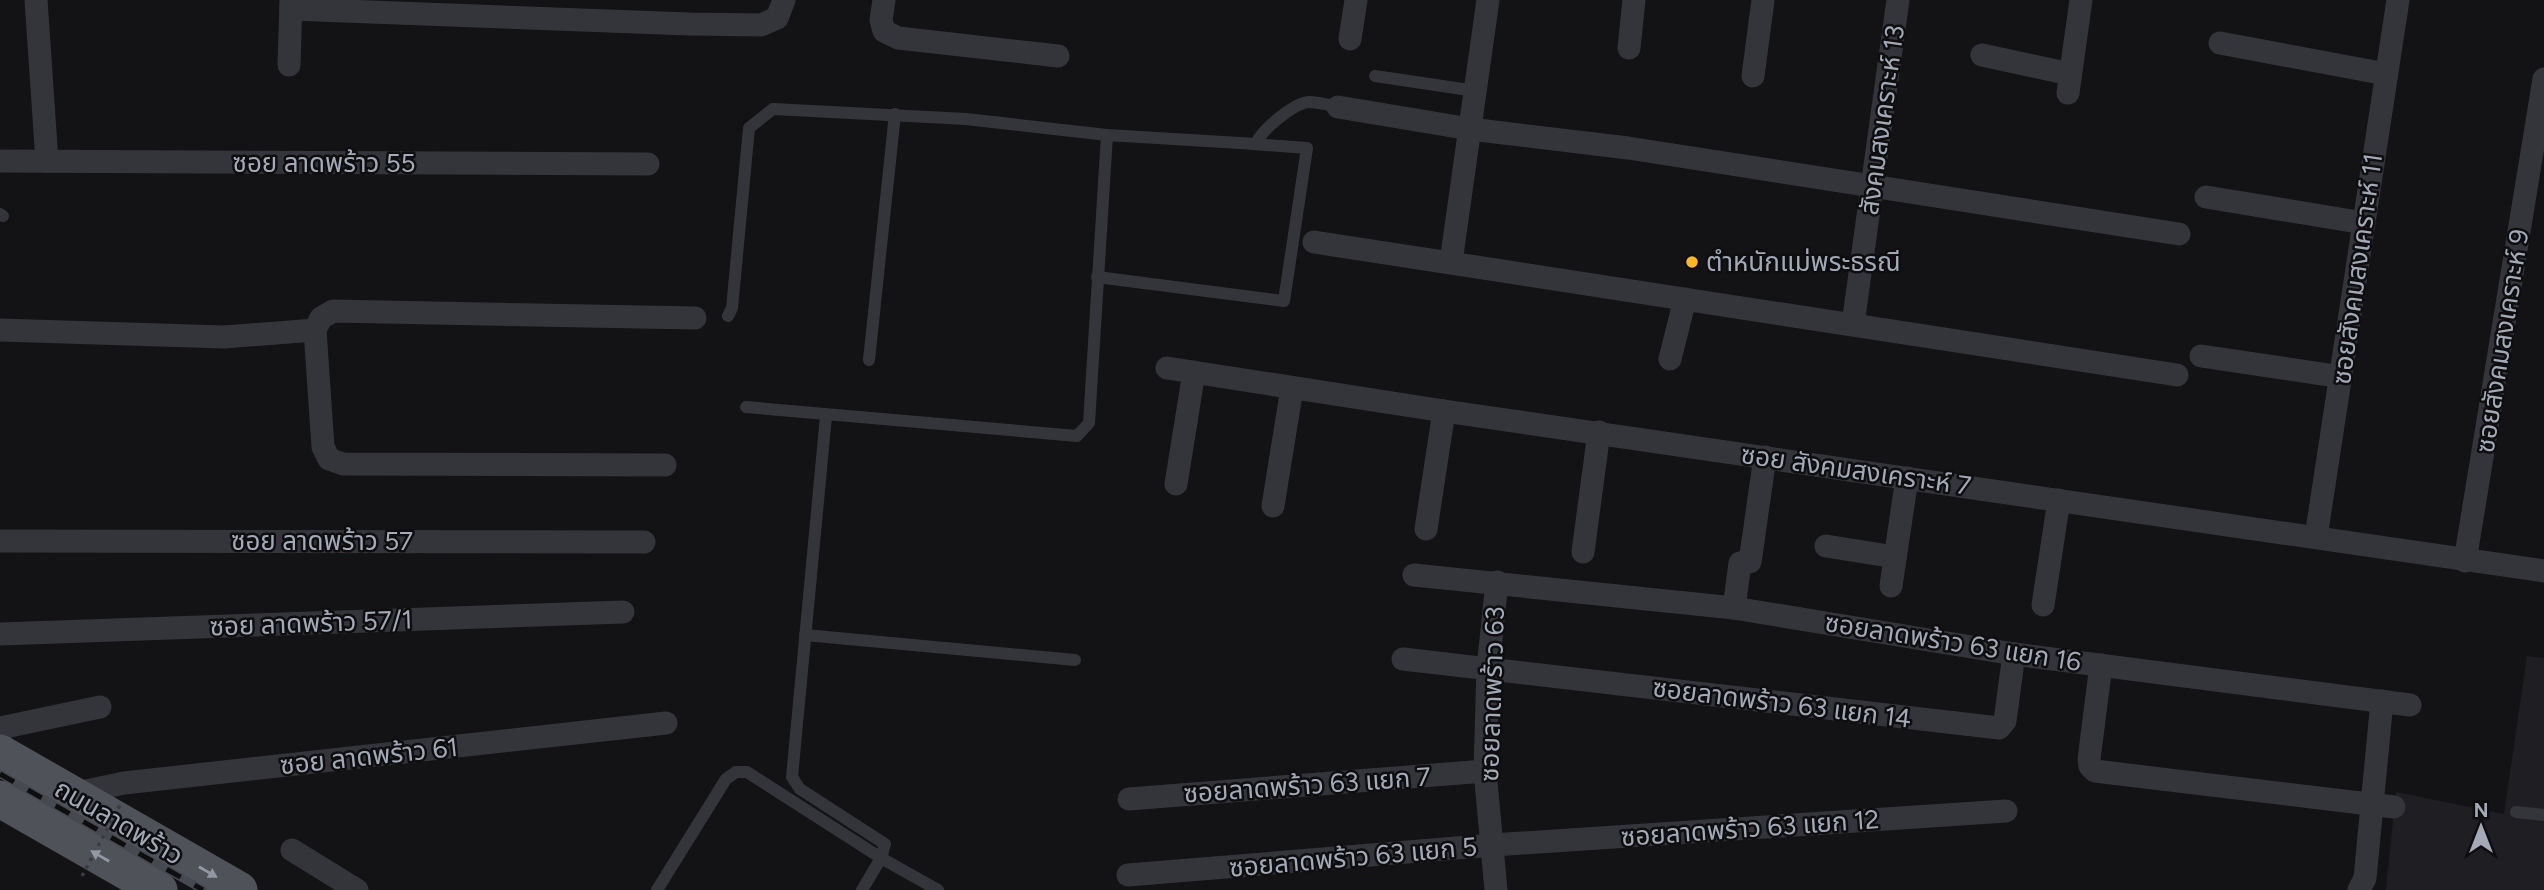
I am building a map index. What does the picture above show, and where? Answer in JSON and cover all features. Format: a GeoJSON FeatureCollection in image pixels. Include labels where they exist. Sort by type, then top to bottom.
{"type":"FeatureCollection","features":[{"type":"Feature","properties":{"kind":"main road","name":"ถนนลาดพร้าว"},"geometry":{"type":"LineString","coordinates":[[0,753],[239,890]]}},
{"type":"Feature","properties":{"kind":"main road","name":"ถนนลาดพร้าว"},"geometry":{"type":"LineString","coordinates":[[0,799],[159,890]]}},
{"type":"Feature","properties":{"kind":"street"},"geometry":{"type":"LineString","coordinates":[[36,0],[47,161]]}},
{"type":"Feature","properties":{"kind":"street"},"geometry":{"type":"LineString","coordinates":[[289,65],[291,5],[761,25],[777,18],[785,0]]}},
{"type":"Feature","properties":{"kind":"street"},"geometry":{"type":"LineString","coordinates":[[884,0],[881,20],[884,31],[898,38],[1058,56]]}},
{"type":"Feature","properties":{"kind":"street"},"geometry":{"type":"LineString","coordinates":[[1350,39],[1356,0]]}},
{"type":"Feature","properties":{"kind":"street"},"geometry":{"type":"LineString","coordinates":[[1451,262],[1488,0]]}},
{"type":"Feature","properties":{"kind":"street"},"geometry":{"type":"LineString","coordinates":[[1629,48],[1634,0]]}},
{"type":"Feature","properties":{"kind":"street"},"geometry":{"type":"LineString","coordinates":[[1753,76],[1763,0]]}},
{"type":"Feature","properties":{"kind":"street","name":"สังคมสงเคราะห์ 13"},"geometry":{"type":"LineString","coordinates":[[1853,324],[1898,0]]}},
{"type":"Feature","properties":{"kind":"street"},"geometry":{"type":"LineString","coordinates":[[1982,55],[2069,83],[2081,0]]}},
{"type":"Feature","properties":{"kind":"street","name":"ซอยสังคมสงเคราะห์ 11"},"geometry":{"type":"LineString","coordinates":[[2316,537],[2398,0]]}},
{"type":"Feature","properties":{"kind":"street"},"geometry":{"type":"LineString","coordinates":[[2220,43],[2386,74]]}},
{"type":"Feature","properties":{"kind":"street","name":"ซอยสังคมสงเคราะห์ 9"},"geometry":{"type":"LineString","coordinates":[[2466,561],[2544,79]]}},
{"type":"Feature","properties":{"kind":"street"},"geometry":{"type":"LineString","coordinates":[[1338,107],[1470,129],[1628,148],[2179,233]]}},
{"type":"Feature","properties":{"kind":"street","name":"ซอย ลาดพร้าว 55"},"geometry":{"type":"LineString","coordinates":[[0,161],[648,164]]}},
{"type":"Feature","properties":{"kind":"street"},"geometry":{"type":"LineString","coordinates":[[2206,197],[2364,223]]}},
{"type":"Feature","properties":{"kind":"street"},"geometry":{"type":"LineString","coordinates":[[1314,242],[2177,375]]}},
{"type":"Feature","properties":{"kind":"street"},"geometry":{"type":"LineString","coordinates":[[1670,359],[1685,299]]}},
{"type":"Feature","properties":{"kind":"street"},"geometry":{"type":"LineString","coordinates":[[665,464],[343,464],[329,459],[323,447],[315,330],[321,318],[332,311],[695,318]]}},
{"type":"Feature","properties":{"kind":"street"},"geometry":{"type":"LineString","coordinates":[[0,330],[225,337],[315,330]]}},
{"type":"Feature","properties":{"kind":"street"},"geometry":{"type":"LineString","coordinates":[[2201,355],[2342,377]]}},
{"type":"Feature","properties":{"kind":"street","name":"ซอย สังคมสงเคราะห์ 7"},"geometry":{"type":"LineString","coordinates":[[1167,368],[1444,411],[2544,571]]}},
{"type":"Feature","properties":{"kind":"street"},"geometry":{"type":"LineString","coordinates":[[1176,484],[1194,372]]}},
{"type":"Feature","properties":{"kind":"street"},"geometry":{"type":"LineString","coordinates":[[1273,506],[1292,388]]}},
{"type":"Feature","properties":{"kind":"street"},"geometry":{"type":"LineString","coordinates":[[1426,529],[1444,411]]}},
{"type":"Feature","properties":{"kind":"street"},"geometry":{"type":"LineString","coordinates":[[1583,552],[1599,432]]}},
{"type":"Feature","properties":{"kind":"street"},"geometry":{"type":"LineString","coordinates":[[1734,608],[1740,564],[1750,562],[1765,457]]}},
{"type":"Feature","properties":{"kind":"street"},"geometry":{"type":"LineString","coordinates":[[1891,586],[1907,478]]}},
{"type":"Feature","properties":{"kind":"street"},"geometry":{"type":"LineString","coordinates":[[2043,605],[2059,500]]}},
{"type":"Feature","properties":{"kind":"street","name":"ซอย ลาดพร้าว 57"},"geometry":{"type":"LineString","coordinates":[[0,541],[644,542]]}},
{"type":"Feature","properties":{"kind":"street"},"geometry":{"type":"LineString","coordinates":[[1826,546],[1895,557]]}},
{"type":"Feature","properties":{"kind":"street","name":"ซอยลาดพร้าว 63 แยก 16"},"geometry":{"type":"LineString","coordinates":[[1414,575],[1734,608],[2014,654],[2410,705]]}},
{"type":"Feature","properties":{"kind":"street","name":"ซอยลาดพร้าว 63"},"geometry":{"type":"LineString","coordinates":[[1496,890],[1485,771],[1488,668],[1497,582]]}},
{"type":"Feature","properties":{"kind":"street","name":"ซอย ลาดพร้าว 57/1"},"geometry":{"type":"LineString","coordinates":[[0,634],[623,612]]}},
{"type":"Feature","properties":{"kind":"street","name":"ซอยลาดพร้าว 63 แยก 14"},"geometry":{"type":"LineString","coordinates":[[1488,668],[1999,728],[2006,721],[2014,654]]}},
{"type":"Feature","properties":{"kind":"street"},"geometry":{"type":"LineString","coordinates":[[1403,659],[1488,668]]}},
{"type":"Feature","properties":{"kind":"street"},"geometry":{"type":"LineString","coordinates":[[2102,665],[2089,759],[2090,766],[2095,771],[2383,806]]}},
{"type":"Feature","properties":{"kind":"street"},"geometry":{"type":"LineString","coordinates":[[2359,890],[2365,878],[2383,806],[2382,701]]}},
{"type":"Feature","properties":{"kind":"street"},"geometry":{"type":"LineString","coordinates":[[0,734],[5,727],[100,706]]}},
{"type":"Feature","properties":{"kind":"street","name":"ซอย ลาดพร้าว 61"},"geometry":{"type":"LineString","coordinates":[[72,794],[124,783],[666,723]]}},
{"type":"Feature","properties":{"kind":"street","name":"ซอยลาดพร้าว 63 แยก 7"},"geometry":{"type":"LineString","coordinates":[[1129,799],[1485,771]]}},
{"type":"Feature","properties":{"kind":"street","name":"ซอยลาดพร้าว 63 แยก 12"},"geometry":{"type":"LineString","coordinates":[[1493,845],[2006,811]]}},
{"type":"Feature","properties":{"kind":"street","name":"ซอยลาดพร้าว 63 แยก 5"},"geometry":{"type":"LineString","coordinates":[[1128,875],[1493,845]]}},
{"type":"Feature","properties":{"kind":"street"},"geometry":{"type":"LineString","coordinates":[[292,850],[357,890]]}},
{"type":"Feature","properties":{"kind":"lane"},"geometry":{"type":"LineString","coordinates":[[1376,76],[1476,91]]}},
{"type":"Feature","properties":{"kind":"lane"},"geometry":{"type":"LineString","coordinates":[[1252,144],[1256,144],[1256,140],[1270,124],[1303,103],[1338,107]]}},
{"type":"Feature","properties":{"kind":"lane"},"geometry":{"type":"LineString","coordinates":[[728,316],[732,308],[749,128],[773,109],[895,114],[1004,122],[1107,135],[1307,148],[1284,301],[1097,277]]}},
{"type":"Feature","properties":{"kind":"lane"},"geometry":{"type":"LineString","coordinates":[[869,360],[895,114]]}},
{"type":"Feature","properties":{"kind":"lane"},"geometry":{"type":"LineString","coordinates":[[746,407],[1077,436],[1089,423],[1107,135]]}},
{"type":"Feature","properties":{"kind":"lane"},"geometry":{"type":"LineString","coordinates":[[826,416],[792,777],[800,789],[883,842],[886,847],[862,890]]}},
{"type":"Feature","properties":{"kind":"lane"},"geometry":{"type":"LineString","coordinates":[[805,635],[1075,660]]}},
{"type":"Feature","properties":{"kind":"lane"},"geometry":{"type":"LineString","coordinates":[[657,890],[726,779],[736,772],[747,772],[881,858],[938,890]]}},
{"type":"Feature","properties":{"kind":"lane"},"geometry":{"type":"LineString","coordinates":[[2516,812],[2544,815]]}},
{"type":"Feature","properties":{"kind":"path"},"geometry":{"type":"LineString","coordinates":[[82,876],[120,806]]}},
{"type":"Feature","properties":{"kind":"shaded area"},"geometry":{"type":"Polygon","coordinates":[[[2527,656],[2544,658],[2544,890],[2386,890],[2396,792],[2504,814],[2527,656]]]}},
{"type":"Feature","properties":{"kind":"railway"},"geometry":{"type":"LineString","coordinates":[[0,774],[203,890]]}},
{"type":"Feature","properties":{"kind":"place","name":"ตำหนักแม่พระธรณี"},"geometry":{"type":"Point","coordinates":[1692,262]}}]}
